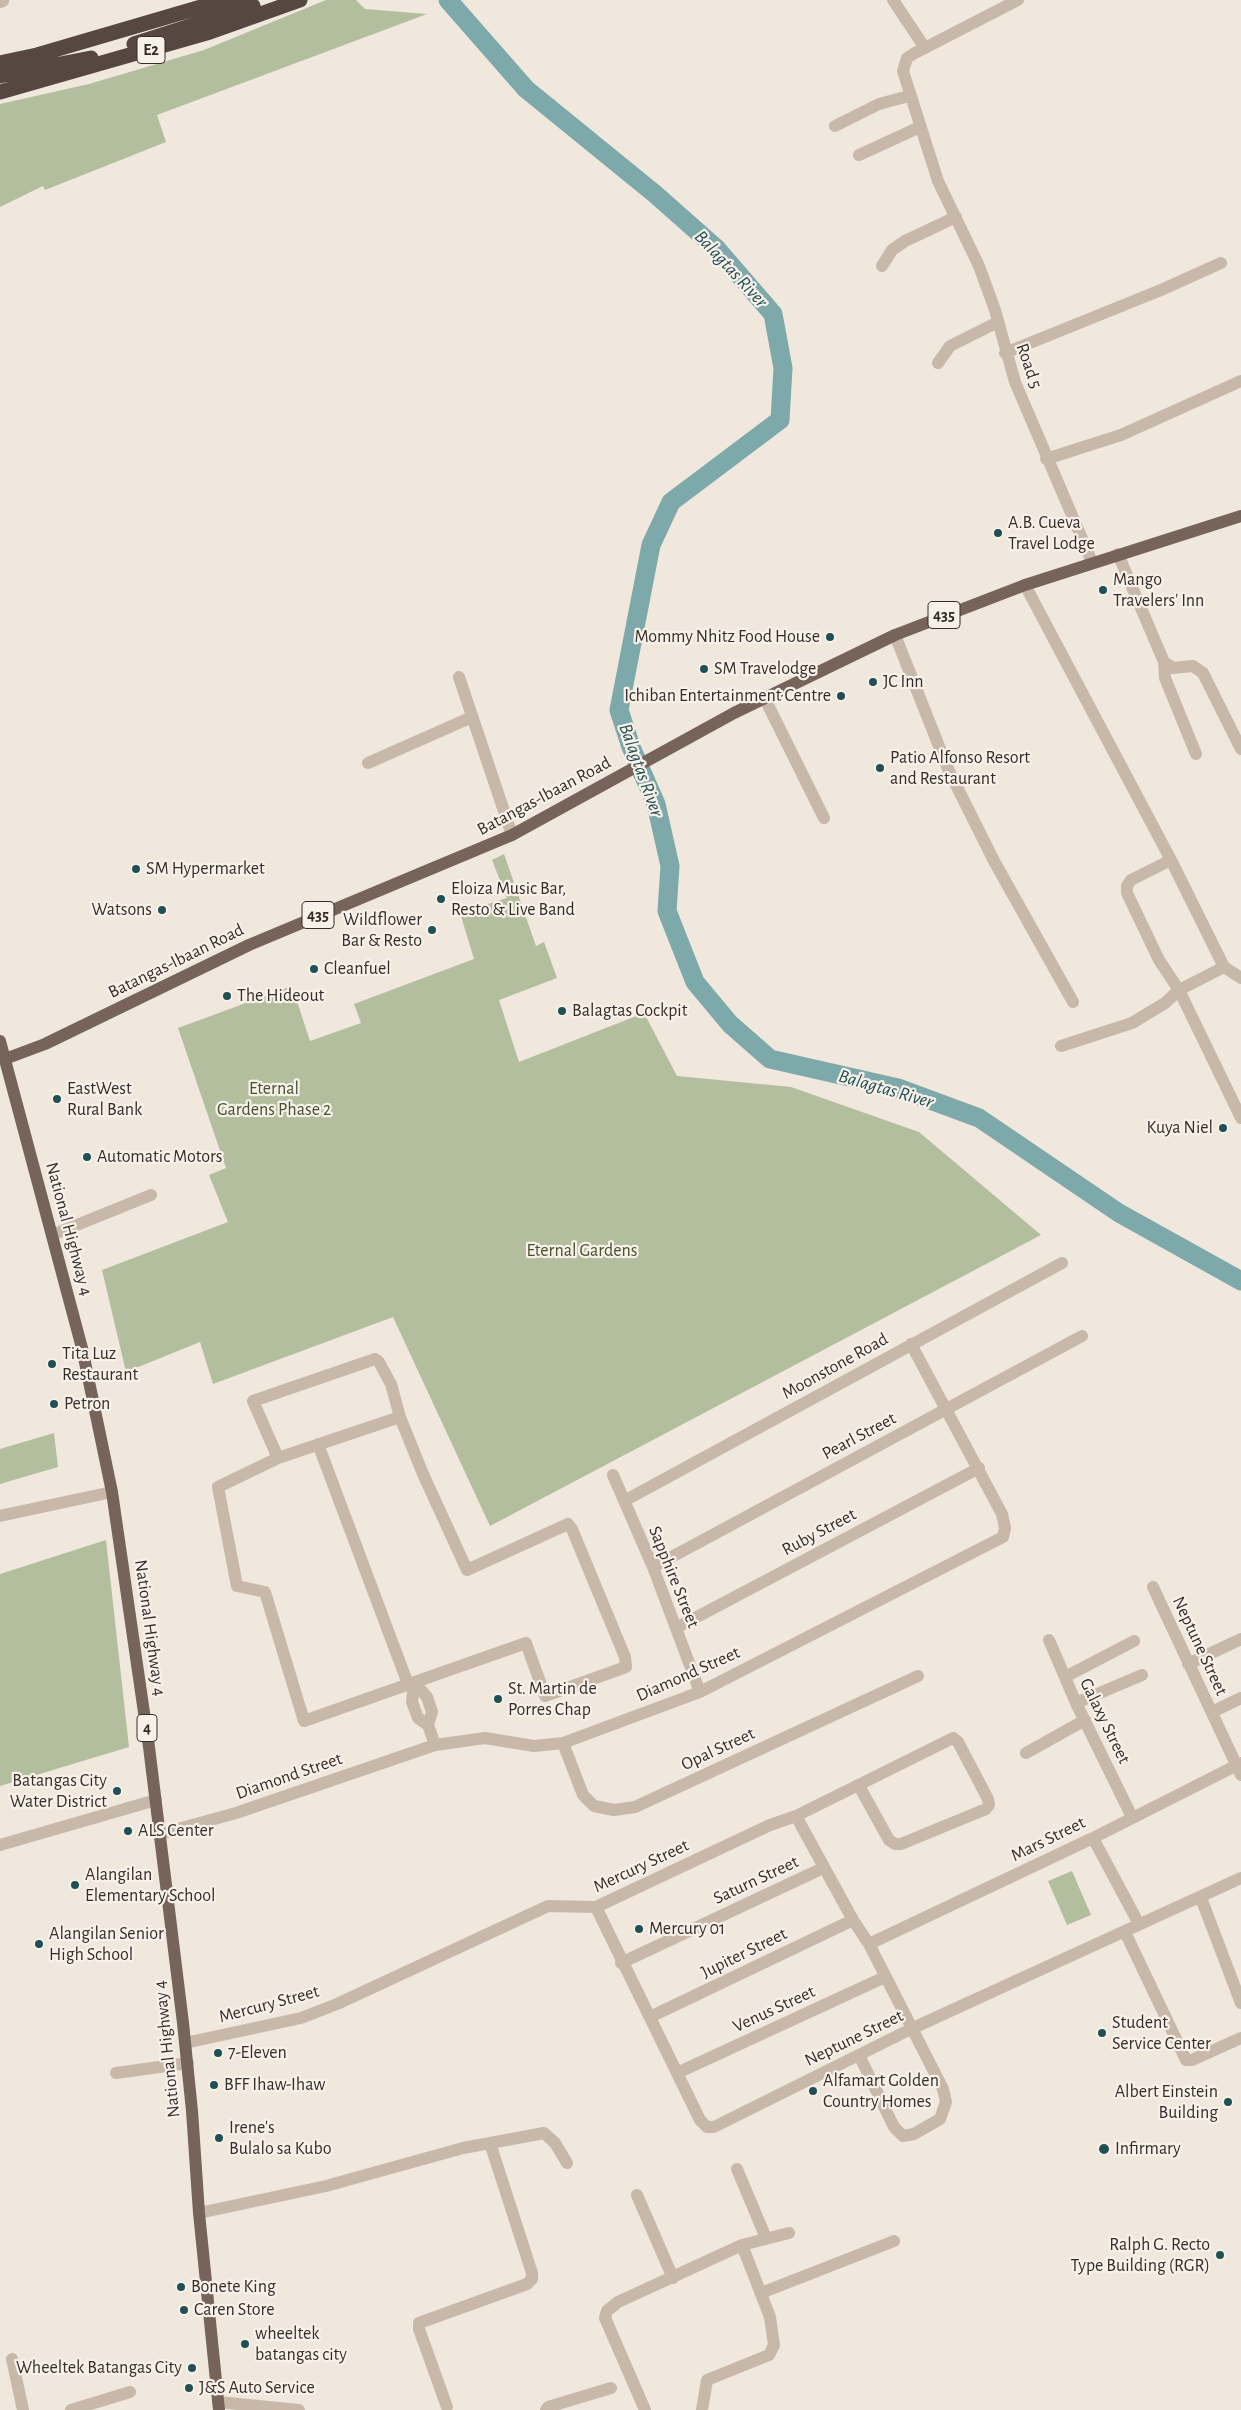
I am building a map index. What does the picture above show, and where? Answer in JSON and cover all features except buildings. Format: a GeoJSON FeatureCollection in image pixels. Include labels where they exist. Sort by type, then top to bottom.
{"type":"FeatureCollection","features":[{"type":"Feature","properties":{"kind":"highway","name":"E2"},"geometry":{"type":"LineString","coordinates":[[0,63],[37,55],[218,2],[241,0]]}},
{"type":"Feature","properties":{"kind":"highway"},"geometry":{"type":"LineString","coordinates":[[0,76],[86,59],[273,0]]}},
{"type":"Feature","properties":{"kind":"highway","name":"E2"},"geometry":{"type":"LineString","coordinates":[[0,92],[210,32],[300,0]]}},
{"type":"Feature","properties":{"kind":"main road","name":"Batangas-Ibaan Road"},"geometry":{"type":"LineString","coordinates":[[2,1059],[45,1044],[249,945],[512,835],[764,697],[895,635],[1025,585],[1092,562],[1241,516]]}},
{"type":"Feature","properties":{"kind":"main road","name":"National Highway 4"},"geometry":{"type":"LineString","coordinates":[[0,1041],[2,1059],[82,1348],[112,1492],[156,1800],[188,2063],[199,2213],[218,2406]]}},
{"type":"Feature","properties":{"kind":"street"},"geometry":{"type":"LineString","coordinates":[[893,0],[925,48],[1018,0]]}},
{"type":"Feature","properties":{"kind":"street","name":"Road 5"},"geometry":{"type":"LineString","coordinates":[[925,48],[907,58],[903,71],[920,127],[938,181],[978,266],[998,322],[1005,353],[1046,459],[1092,562]]}},
{"type":"Feature","properties":{"kind":"street"},"geometry":{"type":"LineString","coordinates":[[835,126],[879,104],[910,96]]}},
{"type":"Feature","properties":{"kind":"street"},"geometry":{"type":"LineString","coordinates":[[859,155],[920,127]]}},
{"type":"Feature","properties":{"kind":"street"},"geometry":{"type":"LineString","coordinates":[[882,266],[892,250],[905,241],[956,217]]}},
{"type":"Feature","properties":{"kind":"street"},"geometry":{"type":"LineString","coordinates":[[1005,353],[1161,290],[1221,263]]}},
{"type":"Feature","properties":{"kind":"street"},"geometry":{"type":"LineString","coordinates":[[938,362],[950,346],[998,322]]}},
{"type":"Feature","properties":{"kind":"street"},"geometry":{"type":"LineString","coordinates":[[1046,459],[1121,435],[1241,381]]}},
{"type":"Feature","properties":{"kind":"street"},"geometry":{"type":"LineString","coordinates":[[1118,554],[1164,662],[1165,678],[1196,754]]}},
{"type":"Feature","properties":{"kind":"street"},"geometry":{"type":"LineString","coordinates":[[1025,585],[1171,860],[1224,967],[1241,978]]}},
{"type":"Feature","properties":{"kind":"street"},"geometry":{"type":"LineString","coordinates":[[895,635],[948,769],[994,861],[1073,1002]]}},
{"type":"Feature","properties":{"kind":"street"},"geometry":{"type":"LineString","coordinates":[[1164,662],[1173,668],[1193,666],[1203,673],[1241,749]]}},
{"type":"Feature","properties":{"kind":"street"},"geometry":{"type":"LineString","coordinates":[[459,677],[512,835]]}},
{"type":"Feature","properties":{"kind":"street"},"geometry":{"type":"LineString","coordinates":[[764,697],[824,818]]}},
{"type":"Feature","properties":{"kind":"street"},"geometry":{"type":"LineString","coordinates":[[368,763],[472,717]]}},
{"type":"Feature","properties":{"kind":"street"},"geometry":{"type":"LineString","coordinates":[[1171,860],[1131,880],[1127,886],[1127,893],[1160,960],[1179,990],[1241,1118]]}},
{"type":"Feature","properties":{"kind":"street"},"geometry":{"type":"LineString","coordinates":[[1061,1046],[1132,1023],[1165,1003],[1179,990],[1224,967]]}},
{"type":"Feature","properties":{"kind":"street"},"geometry":{"type":"LineString","coordinates":[[52,1235],[151,1195]]}},
{"type":"Feature","properties":{"kind":"street","name":"Moonstone Road"},"geometry":{"type":"LineString","coordinates":[[624,1501],[1062,1263]]}},
{"type":"Feature","properties":{"kind":"street","name":"Pearl Street"},"geometry":{"type":"LineString","coordinates":[[653,1567],[1082,1336]]}},
{"type":"Feature","properties":{"kind":"street","name":"Diamond Street"},"geometry":{"type":"LineString","coordinates":[[160,1834],[236,1813],[434,1745],[485,1738],[534,1746],[563,1743],[700,1692],[1003,1537],[1005,1528],[1002,1514],[911,1344]]}},
{"type":"Feature","properties":{"kind":"street"},"geometry":{"type":"LineString","coordinates":[[278,1458],[254,1401],[375,1359],[379,1362],[391,1384],[400,1417],[423,1474],[467,1570],[564,1525],[570,1526],[625,1657],[626,1667],[545,1696],[526,1643],[304,1721],[265,1592],[237,1586],[218,1487],[278,1458],[400,1417]]}},
{"type":"Feature","properties":{"kind":"street"},"geometry":{"type":"LineString","coordinates":[[318,1444],[411,1683],[427,1696],[432,1712],[428,1725],[434,1745]]}},
{"type":"Feature","properties":{"kind":"street","name":"Ruby Street"},"geometry":{"type":"LineString","coordinates":[[676,1628],[979,1468]]}},
{"type":"Feature","properties":{"kind":"street","name":"Sapphire Street"},"geometry":{"type":"LineString","coordinates":[[613,1475],[653,1567],[700,1692]]}},
{"type":"Feature","properties":{"kind":"street"},"geometry":{"type":"LineString","coordinates":[[0,1516],[112,1492]]}},
{"type":"Feature","properties":{"kind":"street","name":"Neptune Street"},"geometry":{"type":"LineString","coordinates":[[1153,1587],[1188,1664],[1240,1768]]}},
{"type":"Feature","properties":{"kind":"street"},"geometry":{"type":"LineString","coordinates":[[1188,1664],[1241,1639]]}},
{"type":"Feature","properties":{"kind":"street","name":"Galaxy Street"},"geometry":{"type":"LineString","coordinates":[[1049,1640],[1076,1703],[1132,1817]]}},
{"type":"Feature","properties":{"kind":"street"},"geometry":{"type":"LineString","coordinates":[[1065,1677],[1134,1641]]}},
{"type":"Feature","properties":{"kind":"street"},"geometry":{"type":"LineString","coordinates":[[1076,1703],[1142,1675]]}},
{"type":"Feature","properties":{"kind":"street","name":"Opal Street"},"geometry":{"type":"LineString","coordinates":[[563,1743],[583,1795],[594,1806],[614,1810],[635,1806],[918,1676]]}},
{"type":"Feature","properties":{"kind":"street"},"geometry":{"type":"LineString","coordinates":[[1212,1712],[1241,1698]]}},
{"type":"Feature","properties":{"kind":"street"},"geometry":{"type":"LineString","coordinates":[[1026,1753],[1084,1720]]}},
{"type":"Feature","properties":{"kind":"street","name":"Mercury Street"},"geometry":{"type":"LineString","coordinates":[[185,2043],[302,2018],[337,2004],[548,1906],[596,1907],[770,1824],[796,1816],[953,1738],[958,1742],[989,1804],[986,1809],[901,1844],[895,1844],[890,1840],[859,1786]]}},
{"type":"Feature","properties":{"kind":"street","name":"Mars Street"},"geometry":{"type":"LineString","coordinates":[[869,1944],[1093,1838],[1132,1817],[1240,1768]]}},
{"type":"Feature","properties":{"kind":"street"},"geometry":{"type":"LineString","coordinates":[[0,1845],[156,1800]]}},
{"type":"Feature","properties":{"kind":"street"},"geometry":{"type":"LineString","coordinates":[[796,1816],[852,1920],[869,1944],[943,2089],[946,2102],[940,2119],[914,2134],[903,2136],[894,2127],[859,2055]]}},
{"type":"Feature","properties":{"kind":"street"},"geometry":{"type":"LineString","coordinates":[[1093,1838],[1139,1924]]}},
{"type":"Feature","properties":{"kind":"street","name":"Saturn Street"},"geometry":{"type":"LineString","coordinates":[[621,1963],[823,1868]]}},
{"type":"Feature","properties":{"kind":"street","name":"Neptune Street"},"geometry":{"type":"LineString","coordinates":[[596,1907],[621,1963],[700,2120],[707,2127],[714,2127],[913,2028],[1139,1924],[1201,1898],[1241,1878]]}},
{"type":"Feature","properties":{"kind":"street"},"geometry":{"type":"LineString","coordinates":[[1201,1898],[1241,2003]]}},
{"type":"Feature","properties":{"kind":"street","name":"Jupiter Street"},"geometry":{"type":"LineString","coordinates":[[650,2018],[852,1920]]}},
{"type":"Feature","properties":{"kind":"street"},"geometry":{"type":"LineString","coordinates":[[1125,1932],[1186,2060],[1192,2060],[1241,2038]]}},
{"type":"Feature","properties":{"kind":"street","name":"Venus Street"},"geometry":{"type":"LineString","coordinates":[[677,2073],[885,1977]]}},
{"type":"Feature","properties":{"kind":"street"},"geometry":{"type":"LineString","coordinates":[[116,2073],[188,2063]]}},
{"type":"Feature","properties":{"kind":"street"},"geometry":{"type":"LineString","coordinates":[[199,2213],[326,2186],[463,2148],[544,2133],[555,2143],[567,2163]]}},
{"type":"Feature","properties":{"kind":"street"},"geometry":{"type":"LineString","coordinates":[[445,2409],[418,2329],[419,2323],[527,2284],[532,2279],[490,2143]]}},
{"type":"Feature","properties":{"kind":"street"},"geometry":{"type":"LineString","coordinates":[[737,2169],[766,2238]]}},
{"type":"Feature","properties":{"kind":"street"},"geometry":{"type":"LineString","coordinates":[[637,2194],[673,2278]]}},
{"type":"Feature","properties":{"kind":"street"},"geometry":{"type":"LineString","coordinates":[[645,2410],[606,2318],[607,2311],[618,2302],[742,2245],[789,2233]]}},
{"type":"Feature","properties":{"kind":"street"},"geometry":{"type":"LineString","coordinates":[[761,2293],[894,2241]]}},
{"type":"Feature","properties":{"kind":"street"},"geometry":{"type":"LineString","coordinates":[[702,2410],[707,2380],[768,2355],[774,2345],[773,2326],[742,2245]]}},
{"type":"Feature","properties":{"kind":"street"},"geometry":{"type":"LineString","coordinates":[[12,2359],[23,2410]]}},
{"type":"Feature","properties":{"kind":"street"},"geometry":{"type":"LineString","coordinates":[[546,2410],[548,2407],[611,2388]]}},
{"type":"Feature","properties":{"kind":"street"},"geometry":{"type":"LineString","coordinates":[[71,2410],[130,2392]]}},
{"type":"Feature","properties":{"kind":"street"},"geometry":{"type":"LineString","coordinates":[[218,2406],[300,2410]]}},
{"type":"Feature","properties":{"kind":"green space"},"geometry":{"type":"Polygon","coordinates":[[[326,0],[356,0],[365,9],[427,14],[157,115],[166,142],[45,190],[43,186],[0,207],[0,104],[89,84],[204,50],[326,0]]]}},
{"type":"Feature","properties":{"kind":"green space","name":"Eternal Gardens"},"geometry":{"type":"Polygon","coordinates":[[[504,854],[536,946],[544,942],[557,978],[499,1000],[519,1062],[644,1013],[677,1076],[791,1087],[919,1132],[1041,1235],[490,1526],[393,1317],[213,1384],[200,1342],[126,1372],[102,1270],[228,1222],[209,1175],[226,1168],[178,1028],[292,986],[310,1041],[361,1023],[354,1004],[474,959],[460,913],[507,898],[492,860],[504,854]]]}},
{"type":"Feature","properties":{"kind":"green space"},"geometry":{"type":"Polygon","coordinates":[[[54,1433],[58,1467],[0,1484],[0,1449],[54,1433]]]}},
{"type":"Feature","properties":{"kind":"green space"},"geometry":{"type":"Polygon","coordinates":[[[106,1540],[129,1747],[0,1786],[0,1574],[106,1540]]]}},
{"type":"Feature","properties":{"kind":"green space"},"geometry":{"type":"Polygon","coordinates":[[[1072,1871],[1091,1915],[1067,1925],[1048,1881],[1072,1871]]]}},
{"type":"Feature","properties":{"kind":"waterway","name":"Balagtas River"},"geometry":{"type":"LineString","coordinates":[[448,0],[526,89],[655,194],[716,248],[773,314],[783,368],[780,420],[671,502],[651,545],[619,710],[631,747],[656,804],[670,866],[667,911],[695,982],[730,1024],[770,1059],[898,1088],[979,1118],[1119,1213],[1241,1281]]}},
{"type":"Feature","properties":{"kind":"place","name":"A.B. Cueva Travel Lodge"},"geometry":{"type":"Point","coordinates":[998,533]}},
{"type":"Feature","properties":{"kind":"place","name":"Mango Travelers' Inn"},"geometry":{"type":"Point","coordinates":[1103,590]}},
{"type":"Feature","properties":{"kind":"place","name":"Mommy Nhitz Food House"},"geometry":{"type":"Point","coordinates":[830,637]}},
{"type":"Feature","properties":{"kind":"place","name":"SM Travelodge"},"geometry":{"type":"Point","coordinates":[704,669]}},
{"type":"Feature","properties":{"kind":"place","name":"JC Inn"},"geometry":{"type":"Point","coordinates":[873,682]}},
{"type":"Feature","properties":{"kind":"place","name":"Ichiban Entertainment Centre"},"geometry":{"type":"Point","coordinates":[841,696]}},
{"type":"Feature","properties":{"kind":"place","name":"Patio Alfonso Resort and Restaurant"},"geometry":{"type":"Point","coordinates":[880,768]}},
{"type":"Feature","properties":{"kind":"place","name":"SM Hypermarket"},"geometry":{"type":"Point","coordinates":[136,869]}},
{"type":"Feature","properties":{"kind":"place","name":"Eloiza Music Bar, Resto & Live Band"},"geometry":{"type":"Point","coordinates":[441,899]}},
{"type":"Feature","properties":{"kind":"place","name":"Watsons"},"geometry":{"type":"Point","coordinates":[162,910]}},
{"type":"Feature","properties":{"kind":"place","name":"Wildflower Bar & Resto"},"geometry":{"type":"Point","coordinates":[432,930]}},
{"type":"Feature","properties":{"kind":"place","name":"Cleanfuel"},"geometry":{"type":"Point","coordinates":[314,969]}},
{"type":"Feature","properties":{"kind":"place","name":"The Hideout"},"geometry":{"type":"Point","coordinates":[227,996]}},
{"type":"Feature","properties":{"kind":"place","name":"Balagtas Cockpit"},"geometry":{"type":"Point","coordinates":[562,1011]}},
{"type":"Feature","properties":{"kind":"place","name":"EastWest Rural Bank"},"geometry":{"type":"Point","coordinates":[57,1099]}},
{"type":"Feature","properties":{"kind":"place","name":"Kuya Niel"},"geometry":{"type":"Point","coordinates":[1223,1128]}},
{"type":"Feature","properties":{"kind":"place","name":"Automatic Motors"},"geometry":{"type":"Point","coordinates":[87,1157]}},
{"type":"Feature","properties":{"kind":"place","name":"Tita Luz Restaurant"},"geometry":{"type":"Point","coordinates":[52,1364]}},
{"type":"Feature","properties":{"kind":"place","name":"Petron"},"geometry":{"type":"Point","coordinates":[54,1404]}},
{"type":"Feature","properties":{"kind":"place","name":"St. Martin de Porres Chap"},"geometry":{"type":"Point","coordinates":[498,1699]}},
{"type":"Feature","properties":{"kind":"place","name":"Batangas City Water District"},"geometry":{"type":"Point","coordinates":[117,1791]}},
{"type":"Feature","properties":{"kind":"place","name":"ALS Center"},"geometry":{"type":"Point","coordinates":[128,1831]}},
{"type":"Feature","properties":{"kind":"place","name":"Alangilan Elementary School"},"geometry":{"type":"Point","coordinates":[75,1885]}},
{"type":"Feature","properties":{"kind":"place","name":"Mercury 01"},"geometry":{"type":"Point","coordinates":[639,1929]}},
{"type":"Feature","properties":{"kind":"place","name":"Alangilan Senior High School"},"geometry":{"type":"Point","coordinates":[39,1944]}},
{"type":"Feature","properties":{"kind":"place","name":"Student Service Center"},"geometry":{"type":"Point","coordinates":[1102,2033]}},
{"type":"Feature","properties":{"kind":"place","name":"7-Eleven"},"geometry":{"type":"Point","coordinates":[218,2053]}},
{"type":"Feature","properties":{"kind":"place","name":"BFF Ihaw-Ihaw"},"geometry":{"type":"Point","coordinates":[214,2085]}},
{"type":"Feature","properties":{"kind":"place","name":"Alfamart Golden Country Homes"},"geometry":{"type":"Point","coordinates":[813,2091]}},
{"type":"Feature","properties":{"kind":"place","name":"Albert Einstein Building"},"geometry":{"type":"Point","coordinates":[1228,2102]}},
{"type":"Feature","properties":{"kind":"place","name":"Irene's Bulalo sa Kubo"},"geometry":{"type":"Point","coordinates":[219,2138]}},
{"type":"Feature","properties":{"kind":"place","name":"Infirmary"},"geometry":{"type":"Point","coordinates":[1104,2149]}},
{"type":"Feature","properties":{"kind":"place","name":"Ralph G. Recto Type Building (RGR)"},"geometry":{"type":"Point","coordinates":[1220,2255]}},
{"type":"Feature","properties":{"kind":"place","name":"Bonete King"},"geometry":{"type":"Point","coordinates":[181,2287]}},
{"type":"Feature","properties":{"kind":"place","name":"Caren Store"},"geometry":{"type":"Point","coordinates":[184,2310]}},
{"type":"Feature","properties":{"kind":"place","name":"wheeltek batangas city"},"geometry":{"type":"Point","coordinates":[245,2344]}},
{"type":"Feature","properties":{"kind":"place","name":"Wheeltek Batangas City"},"geometry":{"type":"Point","coordinates":[192,2368]}},
{"type":"Feature","properties":{"kind":"place","name":"J&S Auto Service"},"geometry":{"type":"Point","coordinates":[189,2388]}},
{"type":"Feature","properties":{"kind":"park label","name":"Eternal Gardens Phase 2"},"geometry":{"type":"Point","coordinates":[274,1099]}}]}
